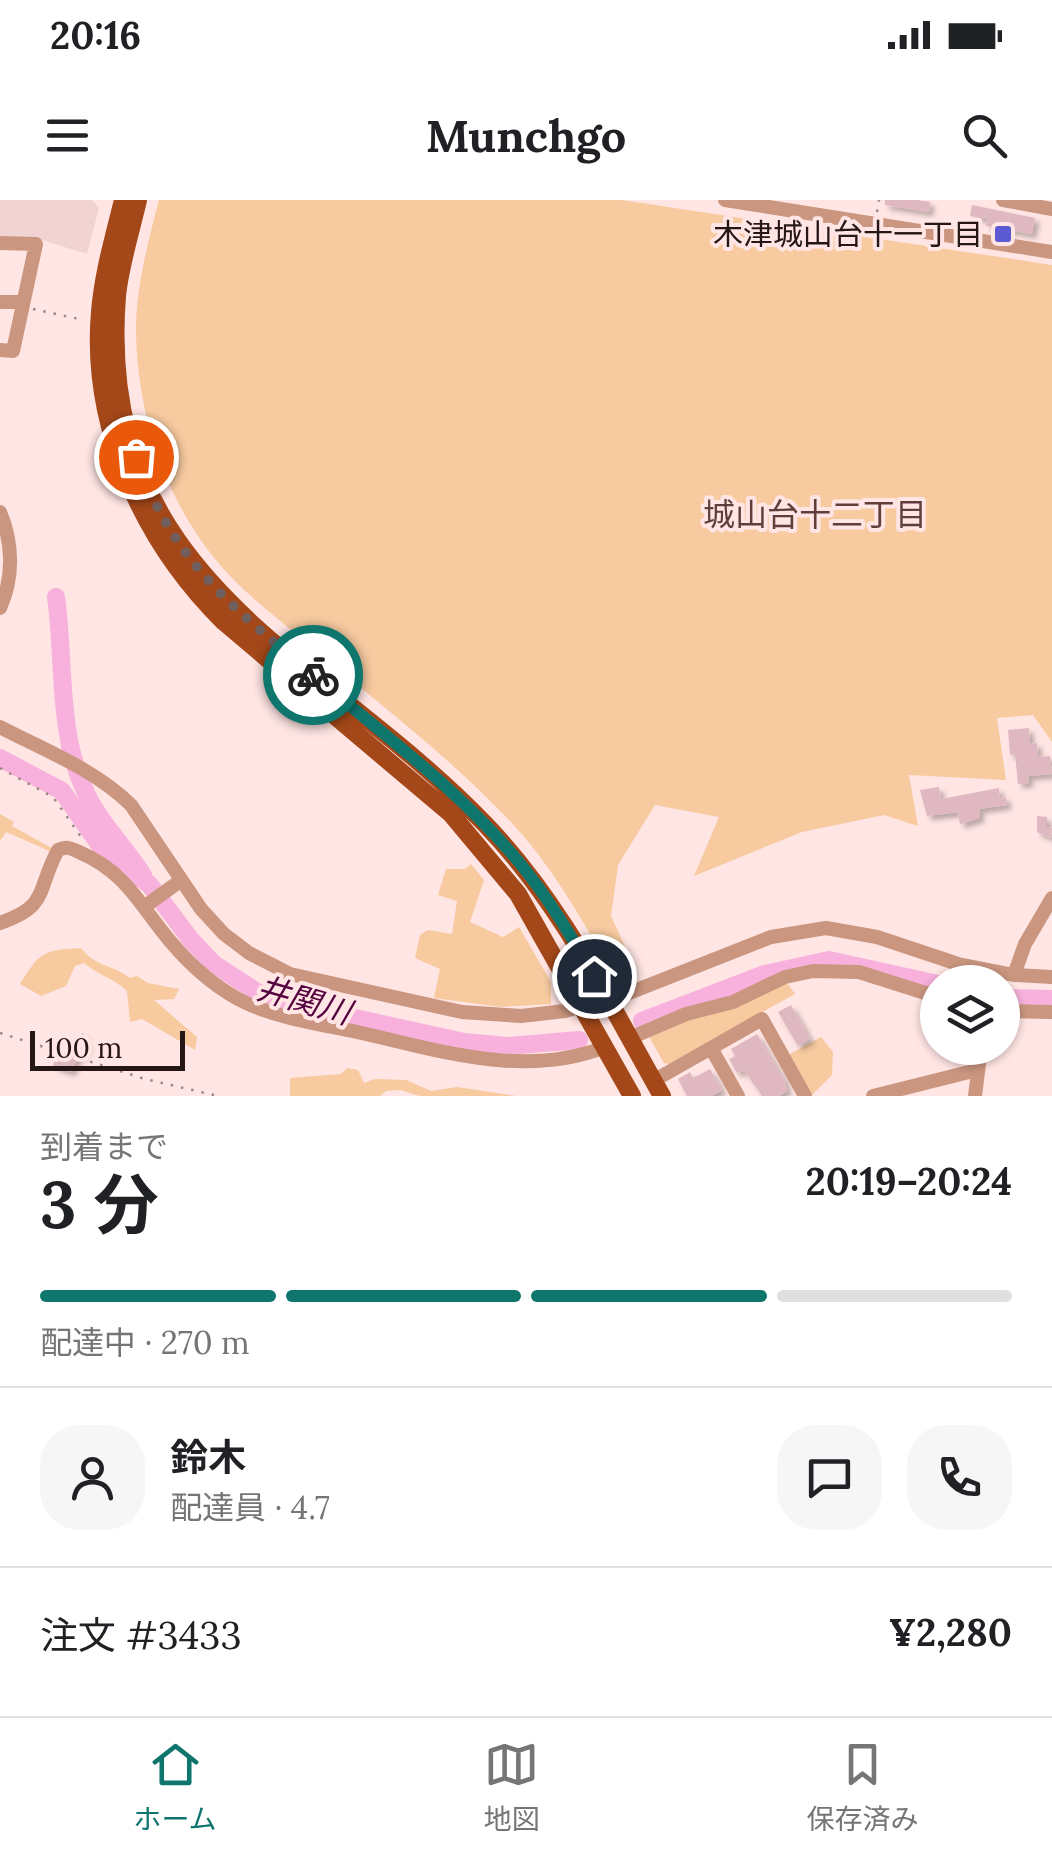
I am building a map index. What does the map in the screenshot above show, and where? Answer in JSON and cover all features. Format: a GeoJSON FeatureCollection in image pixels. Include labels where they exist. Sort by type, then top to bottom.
{"type":"FeatureCollection","features":[{"type":"Feature","properties":{"kind":"main road"},"geometry":{"type":"LineString","coordinates":[[123,200],[103,286],[100,363],[106,408],[118,452],[154,535],[194,590],[224,622],[451,814],[467,832],[518,894],[632,1096]]}},
{"type":"Feature","properties":{"kind":"main road"},"geometry":{"type":"LineString","coordinates":[[138,200],[118,294],[117,363],[129,434],[144,480],[165,523],[204,579],[236,612],[464,803],[500,840],[562,918],[658,1089]]}},
{"type":"Feature","properties":{"kind":"street"},"geometry":{"type":"LineString","coordinates":[[724,200],[1052,252]]}},
{"type":"Feature","properties":{"kind":"street"},"geometry":{"type":"LineString","coordinates":[[1003,200],[1052,209]]}},
{"type":"Feature","properties":{"kind":"street"},"geometry":{"type":"LineString","coordinates":[[0,243],[36,244],[13,351],[0,350]]}},
{"type":"Feature","properties":{"kind":"street"},"geometry":{"type":"LineString","coordinates":[[0,302],[20,305]]}},
{"type":"Feature","properties":{"kind":"street"},"geometry":{"type":"LineString","coordinates":[[0,512],[10,560],[0,608]]}},
{"type":"Feature","properties":{"kind":"street"},"geometry":{"type":"LineString","coordinates":[[0,531],[0,580]]}},
{"type":"Feature","properties":{"kind":"street"},"geometry":{"type":"LineString","coordinates":[[0,727],[94,774],[121,796],[146,826],[174,885],[224,934],[290,974],[481,1015],[543,1014],[582,1006],[771,937],[802,930],[852,931],[960,965]]}},
{"type":"Feature","properties":{"kind":"street"},"geometry":{"type":"LineString","coordinates":[[0,923],[21,916],[34,906],[60,848],[67,847],[96,859],[122,877],[170,942],[210,980],[233,996],[272,1013],[490,1060],[546,1061],[605,1047]]}},
{"type":"Feature","properties":{"kind":"street"},"geometry":{"type":"LineString","coordinates":[[145,906],[174,885]]}},
{"type":"Feature","properties":{"kind":"street"},"geometry":{"type":"LineString","coordinates":[[1018,965],[1052,898]]}},
{"type":"Feature","properties":{"kind":"street"},"geometry":{"type":"LineString","coordinates":[[630,1038],[686,1014],[733,1002],[786,977],[813,971],[859,972],[920,991]]}},
{"type":"Feature","properties":{"kind":"street"},"geometry":{"type":"LineString","coordinates":[[1020,975],[1052,977]]}},
{"type":"Feature","properties":{"kind":"street"},"geometry":{"type":"LineString","coordinates":[[1020,1011],[1052,1012]]}},
{"type":"Feature","properties":{"kind":"street"},"geometry":{"type":"LineString","coordinates":[[658,1089],[711,1048],[762,1019],[805,1096]]}},
{"type":"Feature","properties":{"kind":"street"},"geometry":{"type":"LineString","coordinates":[[711,1048],[738,1096]]}},
{"type":"Feature","properties":{"kind":"street"},"geometry":{"type":"LineString","coordinates":[[975,1096],[978,1065]]}},
{"type":"Feature","properties":{"kind":"street"},"geometry":{"type":"LineString","coordinates":[[872,1096],[977,1070]]}},
{"type":"Feature","properties":{"kind":"path"},"geometry":{"type":"LineString","coordinates":[[20,305],[85,320]]}},
{"type":"Feature","properties":{"kind":"path"},"geometry":{"type":"LineString","coordinates":[[0,768],[53,796],[96,859]]}},
{"type":"Feature","properties":{"kind":"path"},"geometry":{"type":"LineString","coordinates":[[0,1033],[66,1056],[218,1096]]}},
{"type":"Feature","properties":{"kind":"shaded area"},"geometry":{"type":"Polygon","coordinates":[[[0,200],[92,200],[99,208],[87,254],[42,240],[0,238],[0,200]]]}},
{"type":"Feature","properties":{"kind":"shaded area"},"geometry":{"type":"Polygon","coordinates":[[[159,200],[622,200],[1052,265],[1052,742],[1033,715],[997,718],[1006,780],[909,775],[918,826],[884,815],[802,832],[694,876],[719,817],[655,805],[618,865],[611,916],[634,966],[616,970],[608,966],[549,869],[505,816],[429,744],[243,589],[193,528],[175,497],[150,431],[138,361],[138,294],[159,200]]]}},
{"type":"Feature","properties":{"kind":"shaded area"},"geometry":{"type":"Polygon","coordinates":[[[0,814],[14,822],[12,826],[55,850],[54,853],[6,832],[0,841],[0,814]]]}},
{"type":"Feature","properties":{"kind":"shaded area"},"geometry":{"type":"Polygon","coordinates":[[[471,864],[484,880],[470,922],[503,937],[519,927],[551,982],[551,1004],[500,1007],[434,998],[440,969],[415,958],[420,935],[428,930],[452,934],[457,901],[438,895],[446,869],[465,869],[471,864]]]}},
{"type":"Feature","properties":{"kind":"shaded area"},"geometry":{"type":"Polygon","coordinates":[[[81,948],[93,959],[130,978],[137,976],[148,983],[179,989],[174,999],[154,1000],[197,1037],[195,1050],[142,1019],[130,1022],[127,991],[84,963],[75,966],[66,986],[41,996],[20,984],[44,955],[81,948]]]}},
{"type":"Feature","properties":{"kind":"shaded area"},"geometry":{"type":"Polygon","coordinates":[[[787,983],[795,994],[669,1064],[664,1063],[648,1035],[787,983]]]}},
{"type":"Feature","properties":{"kind":"shaded area"},"geometry":{"type":"Polygon","coordinates":[[[821,1037],[833,1052],[832,1075],[811,1096],[788,1055],[821,1037]]]}},
{"type":"Feature","properties":{"kind":"shaded area"},"geometry":{"type":"Polygon","coordinates":[[[347,1068],[358,1070],[364,1083],[375,1079],[406,1080],[431,1091],[457,1087],[516,1096],[420,1096],[400,1090],[386,1091],[380,1096],[290,1096],[290,1078],[341,1074],[347,1068]]]}},
{"type":"Feature","properties":{"kind":"building"},"geometry":{"type":"Polygon","coordinates":[[[885,200],[930,202],[929,212],[885,205],[885,200]]]}},
{"type":"Feature","properties":{"kind":"building"},"geometry":{"type":"Polygon","coordinates":[[[972,205],[1035,218],[1032,234],[986,226],[988,219],[970,216],[972,205]]]}},
{"type":"Feature","properties":{"kind":"building"},"geometry":{"type":"Polygon","coordinates":[[[1029,728],[1030,744],[1037,743],[1038,757],[1050,756],[1052,774],[1028,776],[1029,783],[1018,784],[1008,730],[1029,728]]]}},
{"type":"Feature","properties":{"kind":"building"},"geometry":{"type":"Polygon","coordinates":[[[939,787],[941,799],[999,788],[1000,798],[1006,797],[1007,805],[979,809],[980,818],[960,824],[958,812],[927,816],[920,790],[939,787]]]}},
{"type":"Feature","properties":{"kind":"building"},"geometry":{"type":"Polygon","coordinates":[[[1037,816],[1047,817],[1051,838],[1037,832],[1037,816]]]}},
{"type":"Feature","properties":{"kind":"building"},"geometry":{"type":"Polygon","coordinates":[[[791,1005],[810,1039],[798,1046],[778,1012],[791,1005]]]}},
{"type":"Feature","properties":{"kind":"building"},"geometry":{"type":"Polygon","coordinates":[[[82,1033],[83,1042],[88,1045],[71,1072],[53,1066],[55,1057],[66,1060],[82,1033]]]}},
{"type":"Feature","properties":{"kind":"building"},"geometry":{"type":"Polygon","coordinates":[[[757,1034],[784,1079],[787,1091],[779,1096],[762,1096],[746,1073],[737,1073],[729,1059],[735,1056],[731,1049],[757,1034]]]}},
{"type":"Feature","properties":{"kind":"building"},"geometry":{"type":"Polygon","coordinates":[[[710,1069],[722,1090],[711,1096],[687,1096],[678,1079],[690,1072],[693,1078],[710,1069]]]}},
{"type":"Feature","properties":{"kind":"waterway"},"geometry":{"type":"LineString","coordinates":[[56,597],[66,722],[77,770],[98,815],[143,875]]}},
{"type":"Feature","properties":{"kind":"waterway","name":"井関川"},"geometry":{"type":"LineString","coordinates":[[0,758],[62,791],[108,857],[149,884],[214,964],[257,992],[291,1004],[464,1042],[507,1046],[579,1040]]}},
{"type":"Feature","properties":{"kind":"waterway","name":"井関川"},"geometry":{"type":"LineString","coordinates":[[642,1021],[765,974],[829,960],[920,980]]}},
{"type":"Feature","properties":{"kind":"waterway","name":"井関川"},"geometry":{"type":"LineString","coordinates":[[1020,998],[1052,999]]}},
{"type":"Feature","properties":{"kind":"way so far"},"geometry":{"type":"LineString","coordinates":[[136,457],[165,523],[204,579],[236,612],[313,675]]}},
{"type":"Feature","properties":{"kind":"place","name":"木津城山台十一丁目"},"geometry":{"type":"Point","coordinates":[1003,234]}},
{"type":"Feature","properties":{"kind":"district","name":"城山台十二丁目"},"geometry":{"type":"Point","coordinates":[815,514]}},
{"type":"Feature","properties":{"kind":"route"},"geometry":{"type":"LineString","coordinates":[[313,675],[464,803],[500,840],[562,918],[594,976]]}}]}
